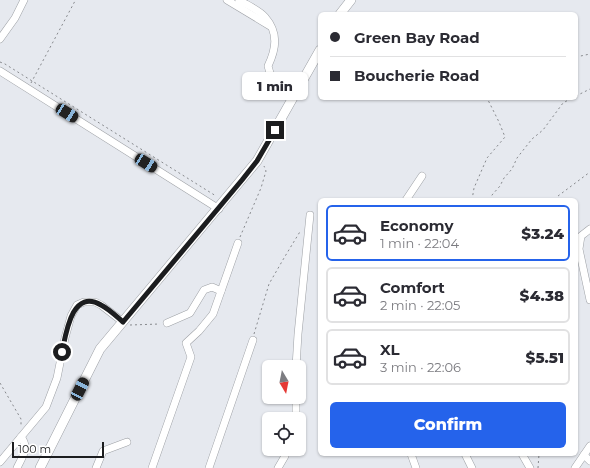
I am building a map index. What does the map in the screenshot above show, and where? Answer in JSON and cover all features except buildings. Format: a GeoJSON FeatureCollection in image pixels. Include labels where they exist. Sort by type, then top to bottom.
{"type":"FeatureCollection","features":[{"type":"Feature","properties":{"kind":"main road"},"geometry":{"type":"LineString","coordinates":[[342,12],[351,0]]}},
{"type":"Feature","properties":{"kind":"main road"},"geometry":{"type":"LineString","coordinates":[[40,468],[100,349],[222,205],[257,161],[318,54]]}},
{"type":"Feature","properties":{"kind":"street"},"geometry":{"type":"LineString","coordinates":[[0,39],[16,18],[24,0]]}},
{"type":"Feature","properties":{"kind":"street"},"geometry":{"type":"LineString","coordinates":[[227,0],[271,27]]}},
{"type":"Feature","properties":{"kind":"street"},"geometry":{"type":"LineString","coordinates":[[239,0],[264,16],[271,27],[276,41],[274,54],[268,66],[272,80],[293,98]]}},
{"type":"Feature","properties":{"kind":"street"},"geometry":{"type":"LineString","coordinates":[[0,71],[222,205]]}},
{"type":"Feature","properties":{"kind":"street"},"geometry":{"type":"LineString","coordinates":[[407,198],[422,176]]}},
{"type":"Feature","properties":{"kind":"street"},"geometry":{"type":"LineString","coordinates":[[296,360],[310,215]]}},
{"type":"Feature","properties":{"kind":"street"},"geometry":{"type":"LineString","coordinates":[[590,229],[581,236],[579,249],[590,300]]}},
{"type":"Feature","properties":{"kind":"street"},"geometry":{"type":"LineString","coordinates":[[152,468],[191,357],[186,343],[199,331],[213,314],[238,243]]}},
{"type":"Feature","properties":{"kind":"street"},"geometry":{"type":"LineString","coordinates":[[167,323],[190,313],[204,290],[212,287],[221,291]]}},
{"type":"Feature","properties":{"kind":"street"},"geometry":{"type":"LineString","coordinates":[[0,462],[22,438],[46,407],[57,378],[71,316],[77,305],[84,302],[95,302],[123,322]]}},
{"type":"Feature","properties":{"kind":"street"},"geometry":{"type":"LineString","coordinates":[[209,468],[253,340]]}},
{"type":"Feature","properties":{"kind":"street"},"geometry":{"type":"LineString","coordinates":[[17,468],[26,449],[26,444],[22,438]]}},
{"type":"Feature","properties":{"kind":"street"},"geometry":{"type":"LineString","coordinates":[[96,468],[103,451],[127,442]]}},
{"type":"Feature","properties":{"kind":"street"},"geometry":{"type":"LineString","coordinates":[[575,468],[590,446]]}},
{"type":"Feature","properties":{"kind":"street"},"geometry":{"type":"LineString","coordinates":[[584,455],[590,461]]}},
{"type":"Feature","properties":{"kind":"street"},"geometry":{"type":"LineString","coordinates":[[278,468],[285,456]]}},
{"type":"Feature","properties":{"kind":"street"},"geometry":{"type":"LineString","coordinates":[[412,456],[416,468]]}},
{"type":"Feature","properties":{"kind":"street"},"geometry":{"type":"LineString","coordinates":[[466,456],[472,468]]}},
{"type":"Feature","properties":{"kind":"street"},"geometry":{"type":"LineString","coordinates":[[523,456],[530,468]]}},
{"type":"Feature","properties":{"kind":"path"},"geometry":{"type":"LineString","coordinates":[[28,88],[75,1],[74,0]]}},
{"type":"Feature","properties":{"kind":"path"},"geometry":{"type":"LineString","coordinates":[[578,57],[590,54]]}},
{"type":"Feature","properties":{"kind":"path"},"geometry":{"type":"LineString","coordinates":[[0,62],[32,81],[222,205]]}},
{"type":"Feature","properties":{"kind":"path"},"geometry":{"type":"LineString","coordinates":[[578,95],[590,89]]}},
{"type":"Feature","properties":{"kind":"path"},"geometry":{"type":"LineString","coordinates":[[472,198],[474,188],[487,158],[505,136],[488,100]]}},
{"type":"Feature","properties":{"kind":"path"},"geometry":{"type":"LineString","coordinates":[[491,198],[512,169],[517,158],[532,139],[543,130],[563,103],[568,100]]}},
{"type":"Feature","properties":{"kind":"path"},"geometry":{"type":"LineString","coordinates":[[238,243],[261,188],[266,171],[257,161]]}},
{"type":"Feature","properties":{"kind":"path"},"geometry":{"type":"LineString","coordinates":[[556,198],[590,172]]}},
{"type":"Feature","properties":{"kind":"path"},"geometry":{"type":"LineString","coordinates":[[253,340],[269,284],[303,227]]}},
{"type":"Feature","properties":{"kind":"path"},"geometry":{"type":"LineString","coordinates":[[123,322],[131,326],[167,323]]}},
{"type":"Feature","properties":{"kind":"path"},"geometry":{"type":"LineString","coordinates":[[0,383],[21,418],[22,438]]}},
{"type":"Feature","properties":{"kind":"path"},"geometry":{"type":"LineString","coordinates":[[538,468],[540,456]]}},
{"type":"Feature","properties":{"kind":"route"},"geometry":{"type":"LineString","coordinates":[[62,352],[71,316],[77,305],[84,302],[95,302],[123,322],[242,180],[257,161],[275,130]]}}]}
